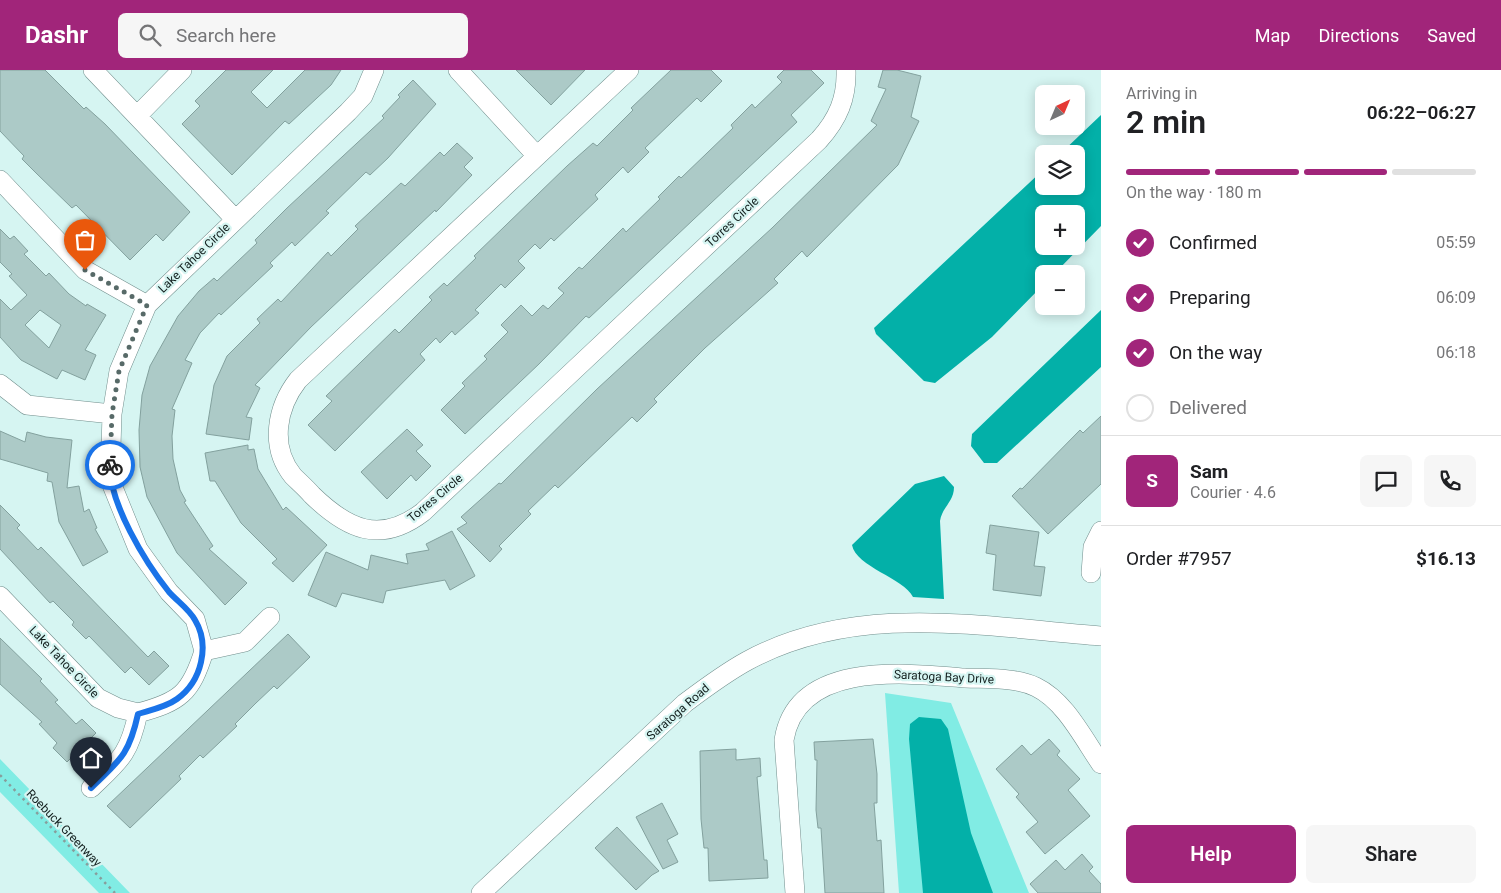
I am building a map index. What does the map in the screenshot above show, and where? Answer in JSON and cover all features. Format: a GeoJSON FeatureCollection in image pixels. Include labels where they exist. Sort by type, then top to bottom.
{"type":"FeatureCollection","features":[{"type":"Feature","properties":{"kind":"street","name":"Lake Tahoe Circle"},"geometry":{"type":"LineString","coordinates":[[93,70],[138,115],[235,219]]}},
{"type":"Feature","properties":{"kind":"street"},"geometry":{"type":"LineString","coordinates":[[138,115],[182,70]]}},
{"type":"Feature","properties":{"kind":"street","name":"Lake Tahoe Circle"},"geometry":{"type":"LineString","coordinates":[[204,651],[195,619],[169,592],[138,550],[110,480],[112,414],[119,371],[147,305],[348,112],[363,96],[374,70]]}},
{"type":"Feature","properties":{"kind":"street"},"geometry":{"type":"LineString","coordinates":[[458,70],[537,156]]}},
{"type":"Feature","properties":{"kind":"street","name":"Torres Circle"},"geometry":{"type":"LineString","coordinates":[[629,70],[298,380],[289,392],[279,419],[280,449],[285,463],[293,475],[340,519],[360,528],[383,530],[404,524],[423,512],[819,140],[838,115],[846,92],[846,70]]}},
{"type":"Feature","properties":{"kind":"street"},"geometry":{"type":"LineString","coordinates":[[0,180],[85,270],[147,305]]}},
{"type":"Feature","properties":{"kind":"street"},"geometry":{"type":"LineString","coordinates":[[0,384],[28,405],[112,414]]}},
{"type":"Feature","properties":{"kind":"street"},"geometry":{"type":"LineString","coordinates":[[1091,573],[1093,547],[1101,531]]}},
{"type":"Feature","properties":{"kind":"street","name":"Lake Tahoe Circle"},"geometry":{"type":"LineString","coordinates":[[0,596],[98,698],[118,708],[138,714]]}},
{"type":"Feature","properties":{"kind":"street"},"geometry":{"type":"LineString","coordinates":[[91,788],[125,755],[133,737],[138,714],[178,698],[196,677],[204,651],[245,642],[270,617]]}},
{"type":"Feature","properties":{"kind":"street","name":"Saratoga Road"},"geometry":{"type":"LineString","coordinates":[[481,893],[685,704],[715,680],[740,665],[783,644],[845,627],[883,622],[922,622],[1101,636]]}},
{"type":"Feature","properties":{"kind":"street","name":"Saratoga Bay Drive"},"geometry":{"type":"LineString","coordinates":[[795,893],[784,740],[786,729],[796,708],[803,700],[821,687],[867,676],[891,674],[915,674],[1026,683],[1054,699],[1101,764]]}},
{"type":"Feature","properties":{"kind":"path","name":"Roebuck Greenway"},"geometry":{"type":"LineString","coordinates":[[0,775],[115,893]]}},
{"type":"Feature","properties":{"kind":"shaded area"},"geometry":{"type":"Polygon","coordinates":[[[1101,115],[1101,226],[1085,242],[1085,205],[1035,205],[1035,255],[1073,255],[1063,265],[1035,265],[1035,293],[992,337],[935,383],[924,381],[876,334],[874,328],[1035,177],[1035,195],[1085,195],[1085,145],[1069,145],[1080,135],[1085,135],[1085,130],[1101,115]]]}},
{"type":"Feature","properties":{"kind":"shaded area"},"geometry":{"type":"Polygon","coordinates":[[[1101,310],[1101,367],[997,463],[984,463],[971,446],[972,434],[1101,310]]]}},
{"type":"Feature","properties":{"kind":"shaded area"},"geometry":{"type":"Polygon","coordinates":[[[944,476],[954,487],[952,497],[940,521],[944,599],[913,597],[900,584],[862,560],[855,553],[852,545],[915,484],[944,476]]]}},
{"type":"Feature","properties":{"kind":"shaded area"},"geometry":{"type":"Polygon","coordinates":[[[885,693],[951,703],[1029,893],[899,893],[885,693]]]}},
{"type":"Feature","properties":{"kind":"shaded area"},"geometry":{"type":"Polygon","coordinates":[[[919,717],[941,719],[948,729],[971,833],[993,893],[923,893],[909,739],[910,724],[919,717]]]}},
{"type":"Feature","properties":{"kind":"shaded area"},"geometry":{"type":"Polygon","coordinates":[[[0,759],[130,893],[99,893],[0,792],[0,759]]]}},
{"type":"Feature","properties":{"kind":"building"},"geometry":{"type":"Polygon","coordinates":[[[0,70],[45,70],[84,109],[86,107],[105,124],[190,212],[163,241],[156,234],[130,260],[76,205],[72,208],[36,173],[22,159],[24,156],[0,131],[0,70]]]}},
{"type":"Feature","properties":{"kind":"building"},"geometry":{"type":"Polygon","coordinates":[[[226,70],[273,70],[251,92],[267,108],[305,70],[341,70],[331,85],[289,124],[285,121],[232,175],[182,124],[200,106],[195,101],[226,70]]]}},
{"type":"Feature","properties":{"kind":"building"},"geometry":{"type":"Polygon","coordinates":[[[516,70],[585,70],[551,105],[516,70]]]}},
{"type":"Feature","properties":{"kind":"building"},"geometry":{"type":"Polygon","coordinates":[[[671,70],[711,70],[722,81],[701,102],[697,98],[645,148],[649,152],[628,173],[623,167],[595,195],[598,199],[554,241],[551,238],[540,249],[535,244],[518,261],[525,268],[505,288],[501,284],[475,310],[479,313],[455,335],[452,331],[440,343],[436,338],[420,354],[425,360],[335,451],[308,425],[332,401],[326,396],[395,329],[399,333],[432,300],[429,297],[444,283],[447,286],[476,258],[474,256],[567,166],[593,143],[597,146],[633,110],[631,108],[671,70]]]}},
{"type":"Feature","properties":{"kind":"building"},"geometry":{"type":"Polygon","coordinates":[[[784,70],[811,70],[824,83],[791,115],[797,122],[589,318],[586,316],[539,364],[465,434],[441,410],[465,386],[462,383],[487,359],[484,356],[508,332],[501,325],[521,305],[532,316],[543,305],[548,309],[564,293],[558,288],[579,267],[582,269],[623,228],[626,232],[660,199],[658,197],[679,176],[681,178],[733,128],[731,125],[752,104],[755,108],[782,82],[777,77],[784,70]]]}},
{"type":"Feature","properties":{"kind":"building"},"geometry":{"type":"Polygon","coordinates":[[[883,70],[897,70],[921,76],[911,117],[919,121],[898,165],[807,257],[802,251],[774,279],[778,283],[705,348],[654,399],[657,402],[637,422],[632,417],[558,488],[555,485],[528,511],[531,514],[499,546],[502,549],[490,562],[457,529],[467,523],[461,517],[499,483],[501,484],[597,389],[772,228],[877,125],[871,121],[886,89],[878,87],[883,70]]]}},
{"type":"Feature","properties":{"kind":"building"},"geometry":{"type":"Polygon","coordinates":[[[413,80],[436,104],[388,158],[370,175],[366,172],[326,211],[329,213],[295,246],[292,242],[270,263],[273,266],[221,315],[219,313],[200,333],[185,360],[192,363],[172,409],[175,410],[172,436],[173,459],[180,490],[186,501],[184,502],[213,546],[209,549],[247,583],[225,605],[177,553],[147,497],[140,467],[139,430],[142,395],[150,366],[178,316],[199,291],[214,278],[217,281],[257,243],[255,240],[287,208],[384,118],[382,116],[400,97],[398,95],[413,80]]]}},
{"type":"Feature","properties":{"kind":"building"},"geometry":{"type":"Polygon","coordinates":[[[457,143],[473,158],[464,167],[472,175],[436,212],[435,210],[311,327],[255,385],[260,388],[246,417],[252,418],[249,440],[206,434],[214,385],[227,356],[260,323],[257,319],[278,299],[281,302],[328,252],[331,256],[358,229],[355,226],[401,183],[405,186],[440,152],[444,156],[457,143]]]}},
{"type":"Feature","properties":{"kind":"building"},"geometry":{"type":"Polygon","coordinates":[[[0,229],[10,239],[14,236],[28,251],[24,254],[46,276],[49,273],[69,294],[86,306],[87,304],[106,315],[85,350],[96,355],[85,380],[62,370],[57,379],[21,360],[0,337],[0,299],[11,310],[27,295],[9,276],[12,274],[0,262],[0,229]],[[40,310],[25,325],[49,348],[61,325],[40,310]]]}},
{"type":"Feature","properties":{"kind":"building"},"geometry":{"type":"Polygon","coordinates":[[[1101,416],[1101,484],[1048,534],[1012,496],[1020,488],[1022,489],[1080,430],[1083,433],[1101,416]]]}},
{"type":"Feature","properties":{"kind":"building"},"geometry":{"type":"Polygon","coordinates":[[[407,429],[423,445],[416,451],[431,466],[416,481],[411,475],[387,499],[361,472],[407,429]]]}},
{"type":"Feature","properties":{"kind":"building"},"geometry":{"type":"Polygon","coordinates":[[[0,431],[25,442],[27,432],[46,437],[72,440],[67,488],[79,486],[84,512],[89,509],[97,528],[95,529],[108,552],[83,566],[59,522],[52,482],[47,481],[48,473],[0,459],[0,431]]]}},
{"type":"Feature","properties":{"kind":"building"},"geometry":{"type":"Polygon","coordinates":[[[248,445],[248,450],[254,449],[258,469],[283,510],[286,507],[327,545],[293,582],[272,563],[277,559],[241,523],[215,481],[210,481],[205,453],[248,445]]]}},
{"type":"Feature","properties":{"kind":"building"},"geometry":{"type":"Polygon","coordinates":[[[0,505],[20,525],[17,528],[38,550],[41,547],[148,657],[154,651],[169,666],[149,685],[131,667],[125,673],[89,636],[86,639],[72,625],[74,622],[53,601],[50,603],[0,549],[0,505]]]}},
{"type":"Feature","properties":{"kind":"building"},"geometry":{"type":"Polygon","coordinates":[[[990,525],[1039,532],[1034,566],[1045,567],[1041,596],[993,590],[996,555],[986,553],[990,525]]]}},
{"type":"Feature","properties":{"kind":"building"},"geometry":{"type":"Polygon","coordinates":[[[452,531],[475,576],[450,590],[445,580],[386,591],[383,603],[342,593],[336,607],[308,595],[326,552],[368,570],[371,555],[408,564],[406,554],[429,550],[426,544],[452,531]]]}},
{"type":"Feature","properties":{"kind":"building"},"geometry":{"type":"Polygon","coordinates":[[[288,634],[310,657],[277,689],[274,686],[235,724],[237,726],[203,758],[200,755],[179,776],[181,779],[130,828],[107,806],[288,634]]]}},
{"type":"Feature","properties":{"kind":"building"},"geometry":{"type":"Polygon","coordinates":[[[0,638],[42,679],[40,681],[58,700],[55,702],[76,724],[82,719],[96,733],[67,762],[53,748],[57,743],[39,724],[42,722],[0,684],[0,638]]]}},
{"type":"Feature","properties":{"kind":"building"},"geometry":{"type":"Polygon","coordinates":[[[873,739],[877,774],[877,803],[874,803],[877,841],[881,840],[884,893],[825,893],[821,828],[818,828],[816,810],[817,760],[815,760],[814,742],[873,739]]]}},
{"type":"Feature","properties":{"kind":"building"},"geometry":{"type":"Polygon","coordinates":[[[1049,739],[1060,751],[1057,755],[1080,779],[1068,790],[1090,816],[1045,854],[1026,832],[1038,822],[1016,797],[1019,794],[996,769],[1022,745],[1031,755],[1049,739]]]}},
{"type":"Feature","properties":{"kind":"building"},"geometry":{"type":"Polygon","coordinates":[[[736,749],[736,760],[760,758],[761,776],[757,777],[764,860],[767,860],[768,878],[709,881],[708,848],[704,848],[701,819],[700,751],[736,749]]]}},
{"type":"Feature","properties":{"kind":"building"},"geometry":{"type":"Polygon","coordinates":[[[662,803],[678,834],[667,840],[678,862],[663,869],[636,817],[662,803]]]}},
{"type":"Feature","properties":{"kind":"building"},"geometry":{"type":"Polygon","coordinates":[[[617,827],[659,871],[636,890],[595,848],[617,827]]]}},
{"type":"Feature","properties":{"kind":"building"},"geometry":{"type":"Polygon","coordinates":[[[1082,854],[1093,867],[1089,871],[1101,884],[1101,893],[1038,893],[1030,884],[1056,860],[1065,870],[1082,854]]]}},
{"type":"Feature","properties":{"kind":"way so far"},"geometry":{"type":"LineString","coordinates":[[85,270],[147,305],[119,371],[112,414],[110,465]]}},
{"type":"Feature","properties":{"kind":"route"},"geometry":{"type":"LineString","coordinates":[[91,788],[125,755],[133,737],[138,714],[178,698],[196,677],[204,651],[195,619],[169,592],[138,550],[110,480],[110,465]]}}]}
